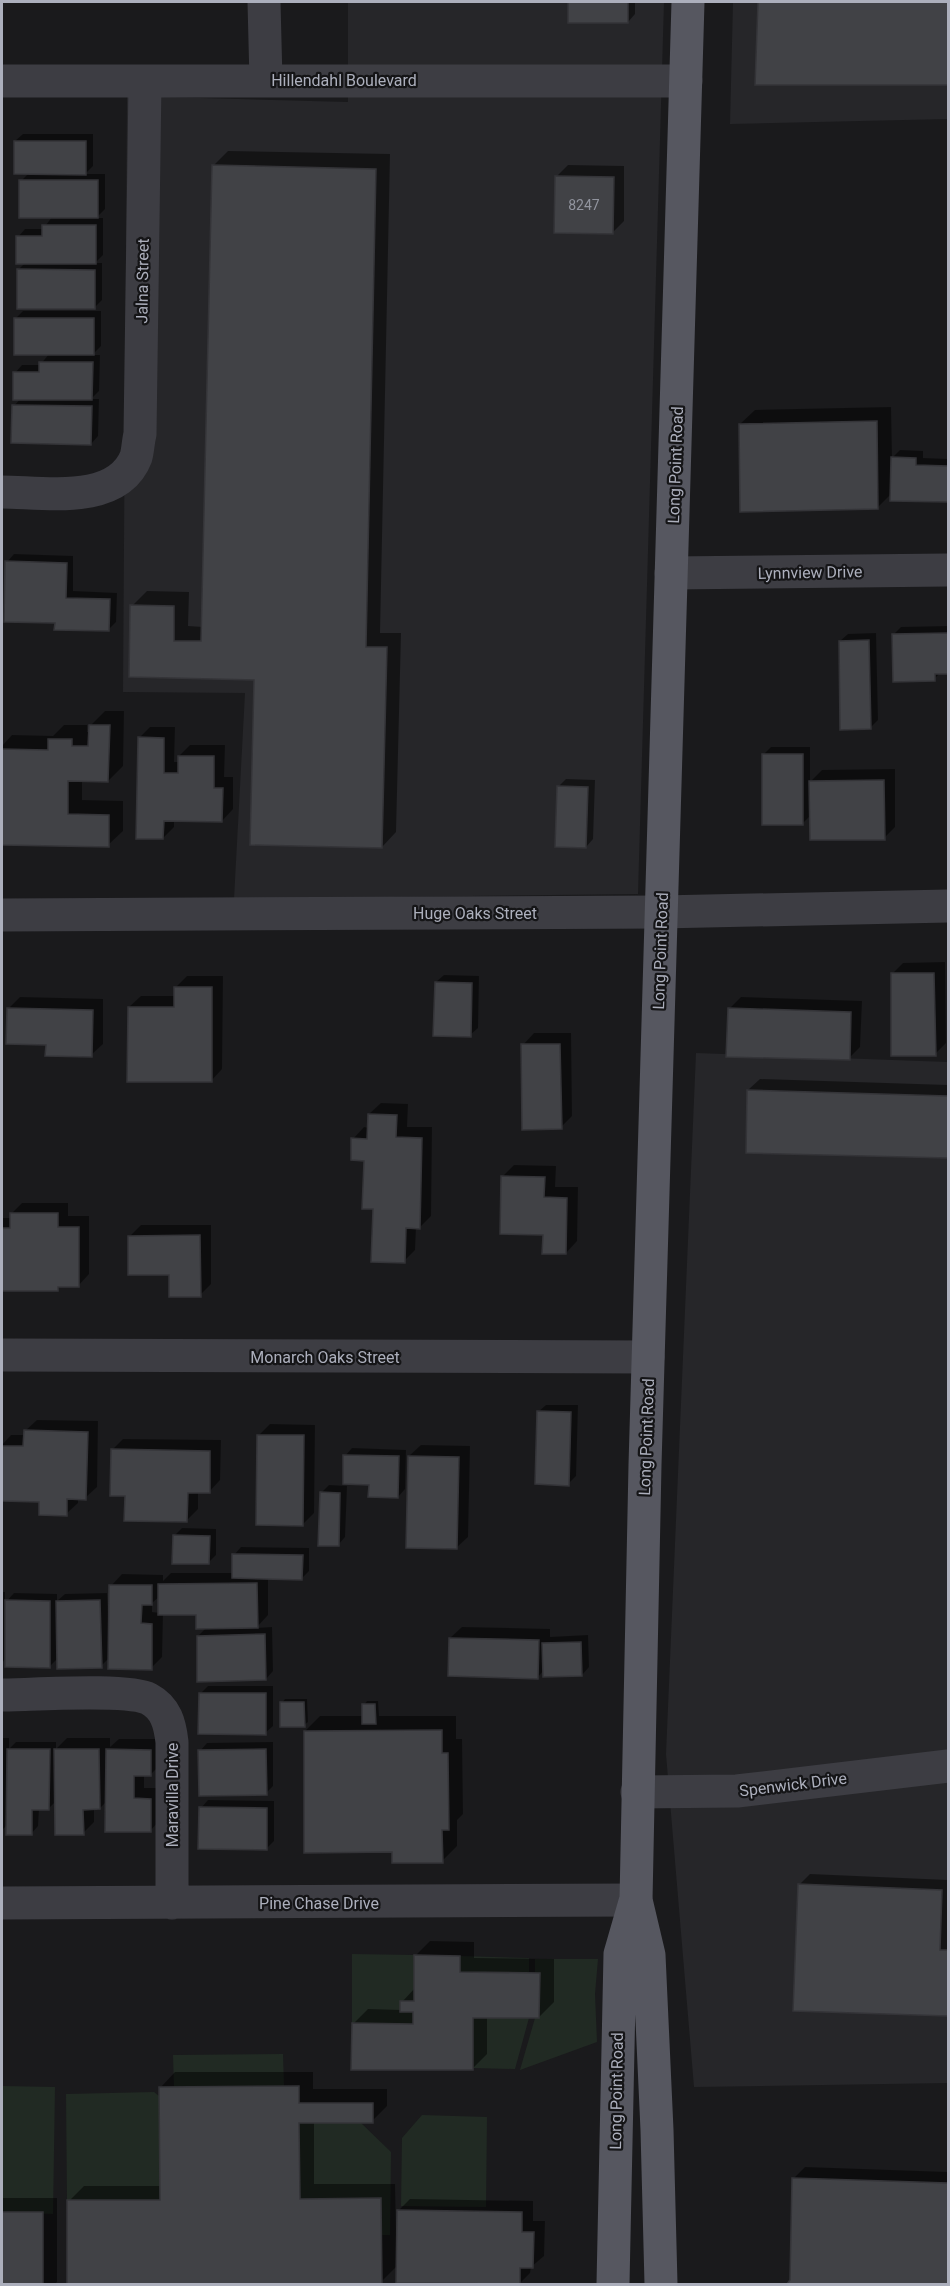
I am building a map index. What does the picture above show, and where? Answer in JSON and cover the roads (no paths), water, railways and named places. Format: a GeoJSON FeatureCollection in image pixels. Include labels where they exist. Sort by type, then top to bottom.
{"type":"FeatureCollection","features":[{"type":"Feature","properties":{"kind":"main road","name":"Long Point Road"},"geometry":{"type":"LineString","coordinates":[[661,2284],[649,1955],[636,1900],[648,1356],[688,2]]}},
{"type":"Feature","properties":{"kind":"main road","name":"Long Point Road"},"geometry":{"type":"LineString","coordinates":[[613,2284],[620,1954],[636,1900]]}},
{"type":"Feature","properties":{"kind":"main road"},"geometry":{"type":"LineString","coordinates":[[615,2134],[657,2130]]}},
{"type":"Feature","properties":{"kind":"street"},"geometry":{"type":"LineString","coordinates":[[264,2],[266,81]]}},
{"type":"Feature","properties":{"kind":"street","name":"Hillendahl Boulevard"},"geometry":{"type":"LineString","coordinates":[[2,81],[686,81]]}},
{"type":"Feature","properties":{"kind":"street","name":"Jalna Street"},"geometry":{"type":"LineString","coordinates":[[2,492],[81,492],[104,488],[122,477],[135,458],[140,434],[145,81]]}},
{"type":"Feature","properties":{"kind":"street","name":"Lynnview Drive"},"geometry":{"type":"LineString","coordinates":[[671,573],[948,570]]}},
{"type":"Feature","properties":{"kind":"street","name":"Huge Oaks Street"},"geometry":{"type":"LineString","coordinates":[[2,915],[661,912],[948,906]]}},
{"type":"Feature","properties":{"kind":"street","name":"Monarch Oaks Street"},"geometry":{"type":"LineString","coordinates":[[2,1355],[648,1356]]}},
{"type":"Feature","properties":{"kind":"street","name":"Maravilla Drive"},"geometry":{"type":"LineString","coordinates":[[2,1695],[121,1694],[148,1698],[160,1707],[167,1716],[172,1742],[172,1903]]}},
{"type":"Feature","properties":{"kind":"street","name":"Spenwick Drive"},"geometry":{"type":"LineString","coordinates":[[638,1792],[737,1791],[948,1766]]}},
{"type":"Feature","properties":{"kind":"street","name":"Pine Chase Drive"},"geometry":{"type":"LineString","coordinates":[[2,1904],[636,1900]]}}]}
